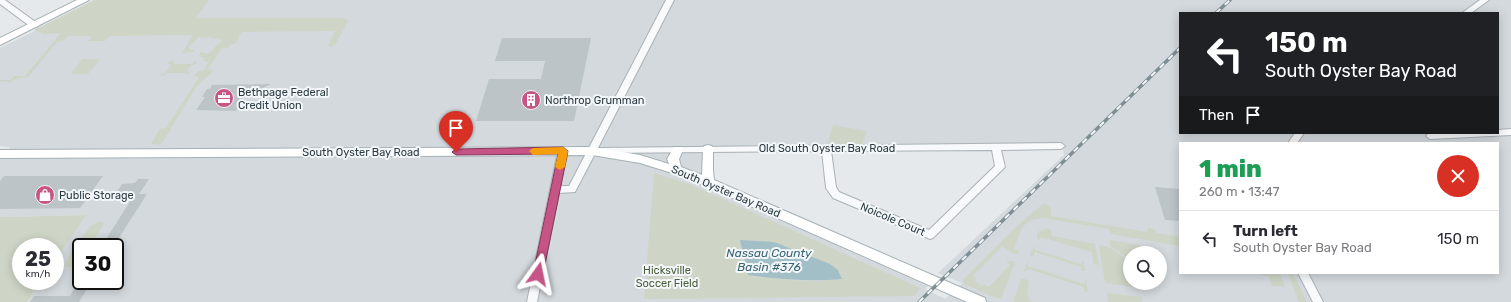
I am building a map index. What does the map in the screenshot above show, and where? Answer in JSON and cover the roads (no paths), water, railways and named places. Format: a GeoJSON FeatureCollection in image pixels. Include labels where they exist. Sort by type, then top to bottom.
{"type":"FeatureCollection","features":[{"type":"Feature","properties":{"kind":"main road"},"geometry":{"type":"LineString","coordinates":[[0,42],[84,0]]}},
{"type":"Feature","properties":{"kind":"main road"},"geometry":{"type":"LineString","coordinates":[[708,149],[707,170],[709,183]]}},
{"type":"Feature","properties":{"kind":"main road","name":"South Oyster Bay Road"},"geometry":{"type":"LineString","coordinates":[[0,154],[592,150],[640,159],[676,169],[980,302]]}},
{"type":"Feature","properties":{"kind":"main road"},"geometry":{"type":"LineString","coordinates":[[676,169],[673,159],[678,150]]}},
{"type":"Feature","properties":{"kind":"street"},"geometry":{"type":"LineString","coordinates":[[0,0],[34,25]]}},
{"type":"Feature","properties":{"kind":"street"},"geometry":{"type":"LineString","coordinates":[[555,190],[572,189],[670,0]]}},
{"type":"Feature","properties":{"kind":"street"},"geometry":{"type":"LineString","coordinates":[[1467,12],[1484,0]]}},
{"type":"Feature","properties":{"kind":"street"},"geometry":{"type":"LineString","coordinates":[[1499,133],[1511,132]]}},
{"type":"Feature","properties":{"kind":"street"},"geometry":{"type":"LineString","coordinates":[[1293,142],[1299,134]]}},
{"type":"Feature","properties":{"kind":"street"},"geometry":{"type":"LineString","coordinates":[[1430,136],[1475,134]]}},
{"type":"Feature","properties":{"kind":"street","name":"Old South Oyster Bay Road"},"geometry":{"type":"LineString","coordinates":[[592,150],[1061,146]]}},
{"type":"Feature","properties":{"kind":"street","name":"Noicole Court"},"geometry":{"type":"LineString","coordinates":[[826,148],[830,181],[836,195],[930,235],[1000,167],[996,147]]}},
{"type":"Feature","properties":{"kind":"street"},"geometry":{"type":"LineString","coordinates":[[532,302],[563,151]]}},
{"type":"Feature","properties":{"kind":"street"},"geometry":{"type":"LineString","coordinates":[[1304,274],[1318,302]]}},
{"type":"Feature","properties":{"kind":"water","name":"Nassau County Basin #376"},"geometry":{"type":"Polygon","coordinates":[[[740,240],[774,242],[830,264],[838,270],[842,279],[795,280],[748,275],[740,240]]]}},
{"type":"Feature","properties":{"kind":"railway"},"geometry":{"type":"LineString","coordinates":[[1217,12],[1230,0]]}},
{"type":"Feature","properties":{"kind":"railway"},"geometry":{"type":"LineString","coordinates":[[919,302],[1179,49]]}},
{"type":"Feature","properties":{"kind":"place","name":"Bethpage Federal Credit Union"},"geometry":{"type":"Point","coordinates":[224,98]}},
{"type":"Feature","properties":{"kind":"place","name":"Northrop Grumman"},"geometry":{"type":"Point","coordinates":[531,100]}},
{"type":"Feature","properties":{"kind":"place","name":"Public Storage"},"geometry":{"type":"Point","coordinates":[45,195]}},
{"type":"Feature","properties":{"kind":"park label","name":"Hicksville Soccer Field"},"geometry":{"type":"Point","coordinates":[667,276]}}]}
